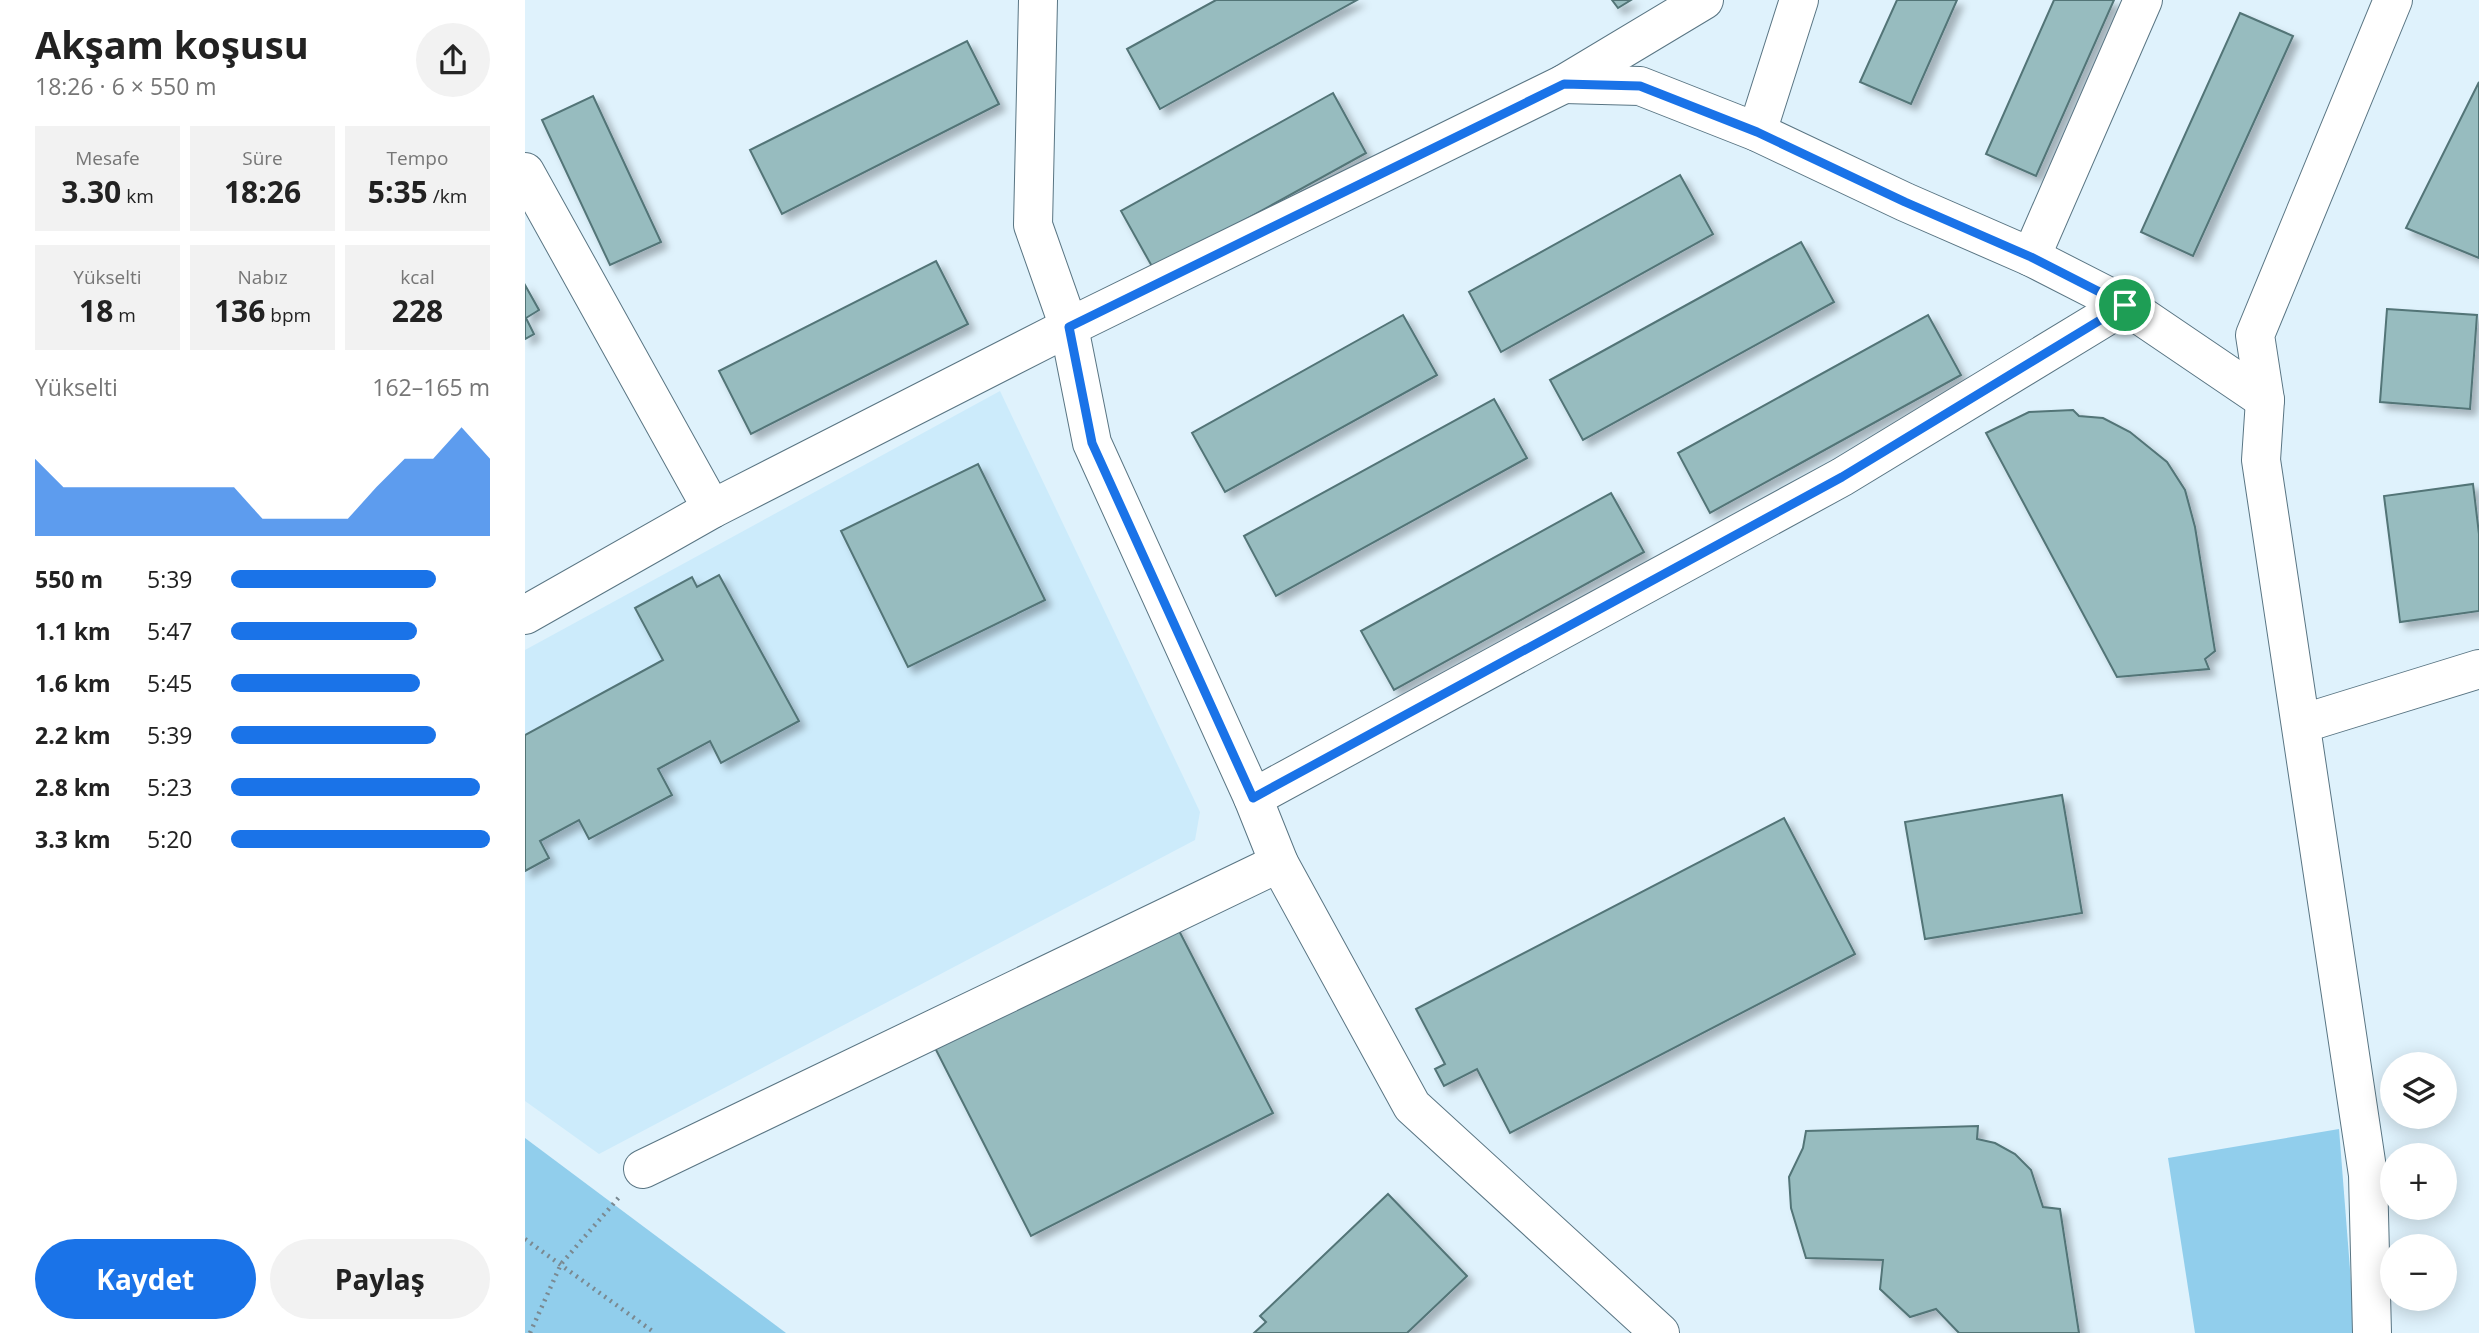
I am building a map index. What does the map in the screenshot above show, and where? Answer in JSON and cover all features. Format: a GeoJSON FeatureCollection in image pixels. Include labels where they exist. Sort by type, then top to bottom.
{"type":"FeatureCollection","features":[{"type":"Feature","properties":{"kind":"street"},"geometry":{"type":"LineString","coordinates":[[1038,0],[1033,225],[1069,327],[1092,443],[1253,798],[1279,863],[1412,1106],[1660,1333]]}},
{"type":"Feature","properties":{"kind":"street"},"geometry":{"type":"LineString","coordinates":[[525,615],[712,509],[1069,327],[1564,84],[1704,0]]}},
{"type":"Feature","properties":{"kind":"street"},"geometry":{"type":"LineString","coordinates":[[1757,132],[1799,0]]}},
{"type":"Feature","properties":{"kind":"street"},"geometry":{"type":"LineString","coordinates":[[2031,257],[2144,0]]}},
{"type":"Feature","properties":{"kind":"street"},"geometry":{"type":"LineString","coordinates":[[2372,1333],[2368,1175],[2261,460],[2265,400],[2255,335],[2393,0]]}},
{"type":"Feature","properties":{"kind":"street"},"geometry":{"type":"LineString","coordinates":[[1564,84],[1640,86],[1757,132],[1905,202],[2031,257],[2125,305],[2265,400]]}},
{"type":"Feature","properties":{"kind":"street"},"geometry":{"type":"LineString","coordinates":[[525,172],[712,509]]}},
{"type":"Feature","properties":{"kind":"street"},"geometry":{"type":"LineString","coordinates":[[1253,798],[1842,477],[2125,305]]}},
{"type":"Feature","properties":{"kind":"street"},"geometry":{"type":"LineString","coordinates":[[2301,724],[2479,669]]}},
{"type":"Feature","properties":{"kind":"street"},"geometry":{"type":"LineString","coordinates":[[643,1169],[1279,863]]}},
{"type":"Feature","properties":{"kind":"path"},"geometry":{"type":"LineString","coordinates":[[530,1333],[561,1264],[643,1169]]}},
{"type":"Feature","properties":{"kind":"path"},"geometry":{"type":"LineString","coordinates":[[525,1239],[655,1333]]}},
{"type":"Feature","properties":{"kind":"shaded area"},"geometry":{"type":"Polygon","coordinates":[[[1000,391],[1200,812],[1195,840],[599,1154],[525,1101],[525,650],[1000,391]]]}},
{"type":"Feature","properties":{"kind":"shaded area"},"geometry":{"type":"Polygon","coordinates":[[[2339,1129],[2355,1333],[2195,1333],[2168,1158],[2339,1129]]]}},
{"type":"Feature","properties":{"kind":"shaded area"},"geometry":{"type":"Polygon","coordinates":[[[525,1138],[786,1333],[525,1333],[525,1138]]]}},
{"type":"Feature","properties":{"kind":"building"},"geometry":{"type":"Polygon","coordinates":[[[1216,0],[1357,0],[1160,109],[1127,49],[1216,0]]]}},
{"type":"Feature","properties":{"kind":"building"},"geometry":{"type":"Polygon","coordinates":[[[1612,0],[1631,0],[1618,8],[1612,0]]]}},
{"type":"Feature","properties":{"kind":"building"},"geometry":{"type":"Polygon","coordinates":[[[1897,0],[1957,0],[1911,104],[1860,82],[1897,0]]]}},
{"type":"Feature","properties":{"kind":"building"},"geometry":{"type":"Polygon","coordinates":[[[2054,0],[2114,0],[2036,176],[1986,154],[2054,0]]]}},
{"type":"Feature","properties":{"kind":"building"},"geometry":{"type":"Polygon","coordinates":[[[2240,13],[2293,36],[2193,256],[2141,232],[2240,13]]]}},
{"type":"Feature","properties":{"kind":"building"},"geometry":{"type":"Polygon","coordinates":[[[967,41],[999,104],[782,214],[750,150],[967,41]]]}},
{"type":"Feature","properties":{"kind":"building"},"geometry":{"type":"Polygon","coordinates":[[[2479,82],[2479,258],[2406,228],[2479,82]]]}},
{"type":"Feature","properties":{"kind":"building"},"geometry":{"type":"Polygon","coordinates":[[[1333,93],[1366,153],[1154,270],[1121,211],[1333,93]]]}},
{"type":"Feature","properties":{"kind":"building"},"geometry":{"type":"Polygon","coordinates":[[[593,96],[661,242],[610,265],[542,120],[593,96]]]}},
{"type":"Feature","properties":{"kind":"building"},"geometry":{"type":"Polygon","coordinates":[[[1680,175],[1713,234],[1501,352],[1469,292],[1680,175]]]}},
{"type":"Feature","properties":{"kind":"building"},"geometry":{"type":"Polygon","coordinates":[[[1801,242],[1834,302],[1583,440],[1550,380],[1801,242]]]}},
{"type":"Feature","properties":{"kind":"building"},"geometry":{"type":"Polygon","coordinates":[[[936,261],[968,324],[751,434],[719,371],[936,261]]]}},
{"type":"Feature","properties":{"kind":"building"},"geometry":{"type":"Polygon","coordinates":[[[525,285],[539,310],[526,318],[534,334],[525,339],[525,285]]]}},
{"type":"Feature","properties":{"kind":"building"},"geometry":{"type":"Polygon","coordinates":[[[2387,309],[2477,315],[2470,409],[2380,402],[2387,309]]]}},
{"type":"Feature","properties":{"kind":"building"},"geometry":{"type":"Polygon","coordinates":[[[1403,315],[1437,375],[1225,492],[1192,433],[1403,315]]]}},
{"type":"Feature","properties":{"kind":"building"},"geometry":{"type":"Polygon","coordinates":[[[1928,315],[1961,375],[1710,513],[1678,453],[1928,315]]]}},
{"type":"Feature","properties":{"kind":"building"},"geometry":{"type":"Polygon","coordinates":[[[1494,399],[1527,458],[1276,596],[1244,536],[1494,399]]]}},
{"type":"Feature","properties":{"kind":"building"},"geometry":{"type":"Polygon","coordinates":[[[2073,410],[2079,416],[2103,418],[2130,432],[2167,462],[2185,490],[2195,527],[2215,651],[2205,659],[2209,669],[2117,677],[1986,433],[2029,412],[2073,410]]]}},
{"type":"Feature","properties":{"kind":"building"},"geometry":{"type":"Polygon","coordinates":[[[978,464],[1045,600],[908,667],[841,531],[978,464]]]}},
{"type":"Feature","properties":{"kind":"building"},"geometry":{"type":"Polygon","coordinates":[[[2473,484],[2479,534],[2479,611],[2400,622],[2384,496],[2473,484]]]}},
{"type":"Feature","properties":{"kind":"building"},"geometry":{"type":"Polygon","coordinates":[[[1611,493],[1644,552],[1394,690],[1361,631],[1611,493]]]}},
{"type":"Feature","properties":{"kind":"building"},"geometry":{"type":"Polygon","coordinates":[[[719,575],[799,721],[721,763],[710,741],[658,769],[672,795],[589,839],[579,820],[540,841],[549,858],[525,871],[525,735],[663,660],[635,608],[692,577],[697,587],[719,575]]]}},
{"type":"Feature","properties":{"kind":"building"},"geometry":{"type":"Polygon","coordinates":[[[2062,795],[2082,913],[1925,939],[1905,822],[2062,795]]]}},
{"type":"Feature","properties":{"kind":"building"},"geometry":{"type":"Polygon","coordinates":[[[1784,818],[1855,954],[1510,1133],[1477,1069],[1444,1086],[1435,1069],[1445,1064],[1416,1009],[1784,818]]]}},
{"type":"Feature","properties":{"kind":"building"},"geometry":{"type":"Polygon","coordinates":[[[1174,921],[1273,1113],[1031,1236],[933,1044],[1174,921]]]}},
{"type":"Feature","properties":{"kind":"building"},"geometry":{"type":"Polygon","coordinates":[[[1978,1126],[1977,1139],[1995,1143],[2015,1154],[2031,1170],[2043,1207],[2060,1209],[2079,1333],[1959,1333],[1936,1309],[1910,1317],[1880,1289],[1883,1260],[1806,1258],[1791,1208],[1789,1177],[1803,1148],[1806,1131],[1978,1126]]]}},
{"type":"Feature","properties":{"kind":"building"},"geometry":{"type":"Polygon","coordinates":[[[1388,1194],[1467,1276],[1407,1333],[1254,1333],[1266,1322],[1260,1316],[1388,1194]]]}},
{"type":"Feature","properties":{"kind":"route"},"geometry":{"type":"LineString","coordinates":[[1564,84],[1640,86],[1757,132],[1905,202],[2031,257],[2125,305],[1842,477],[1253,798],[1092,443],[1069,327],[1564,84]]}}]}
